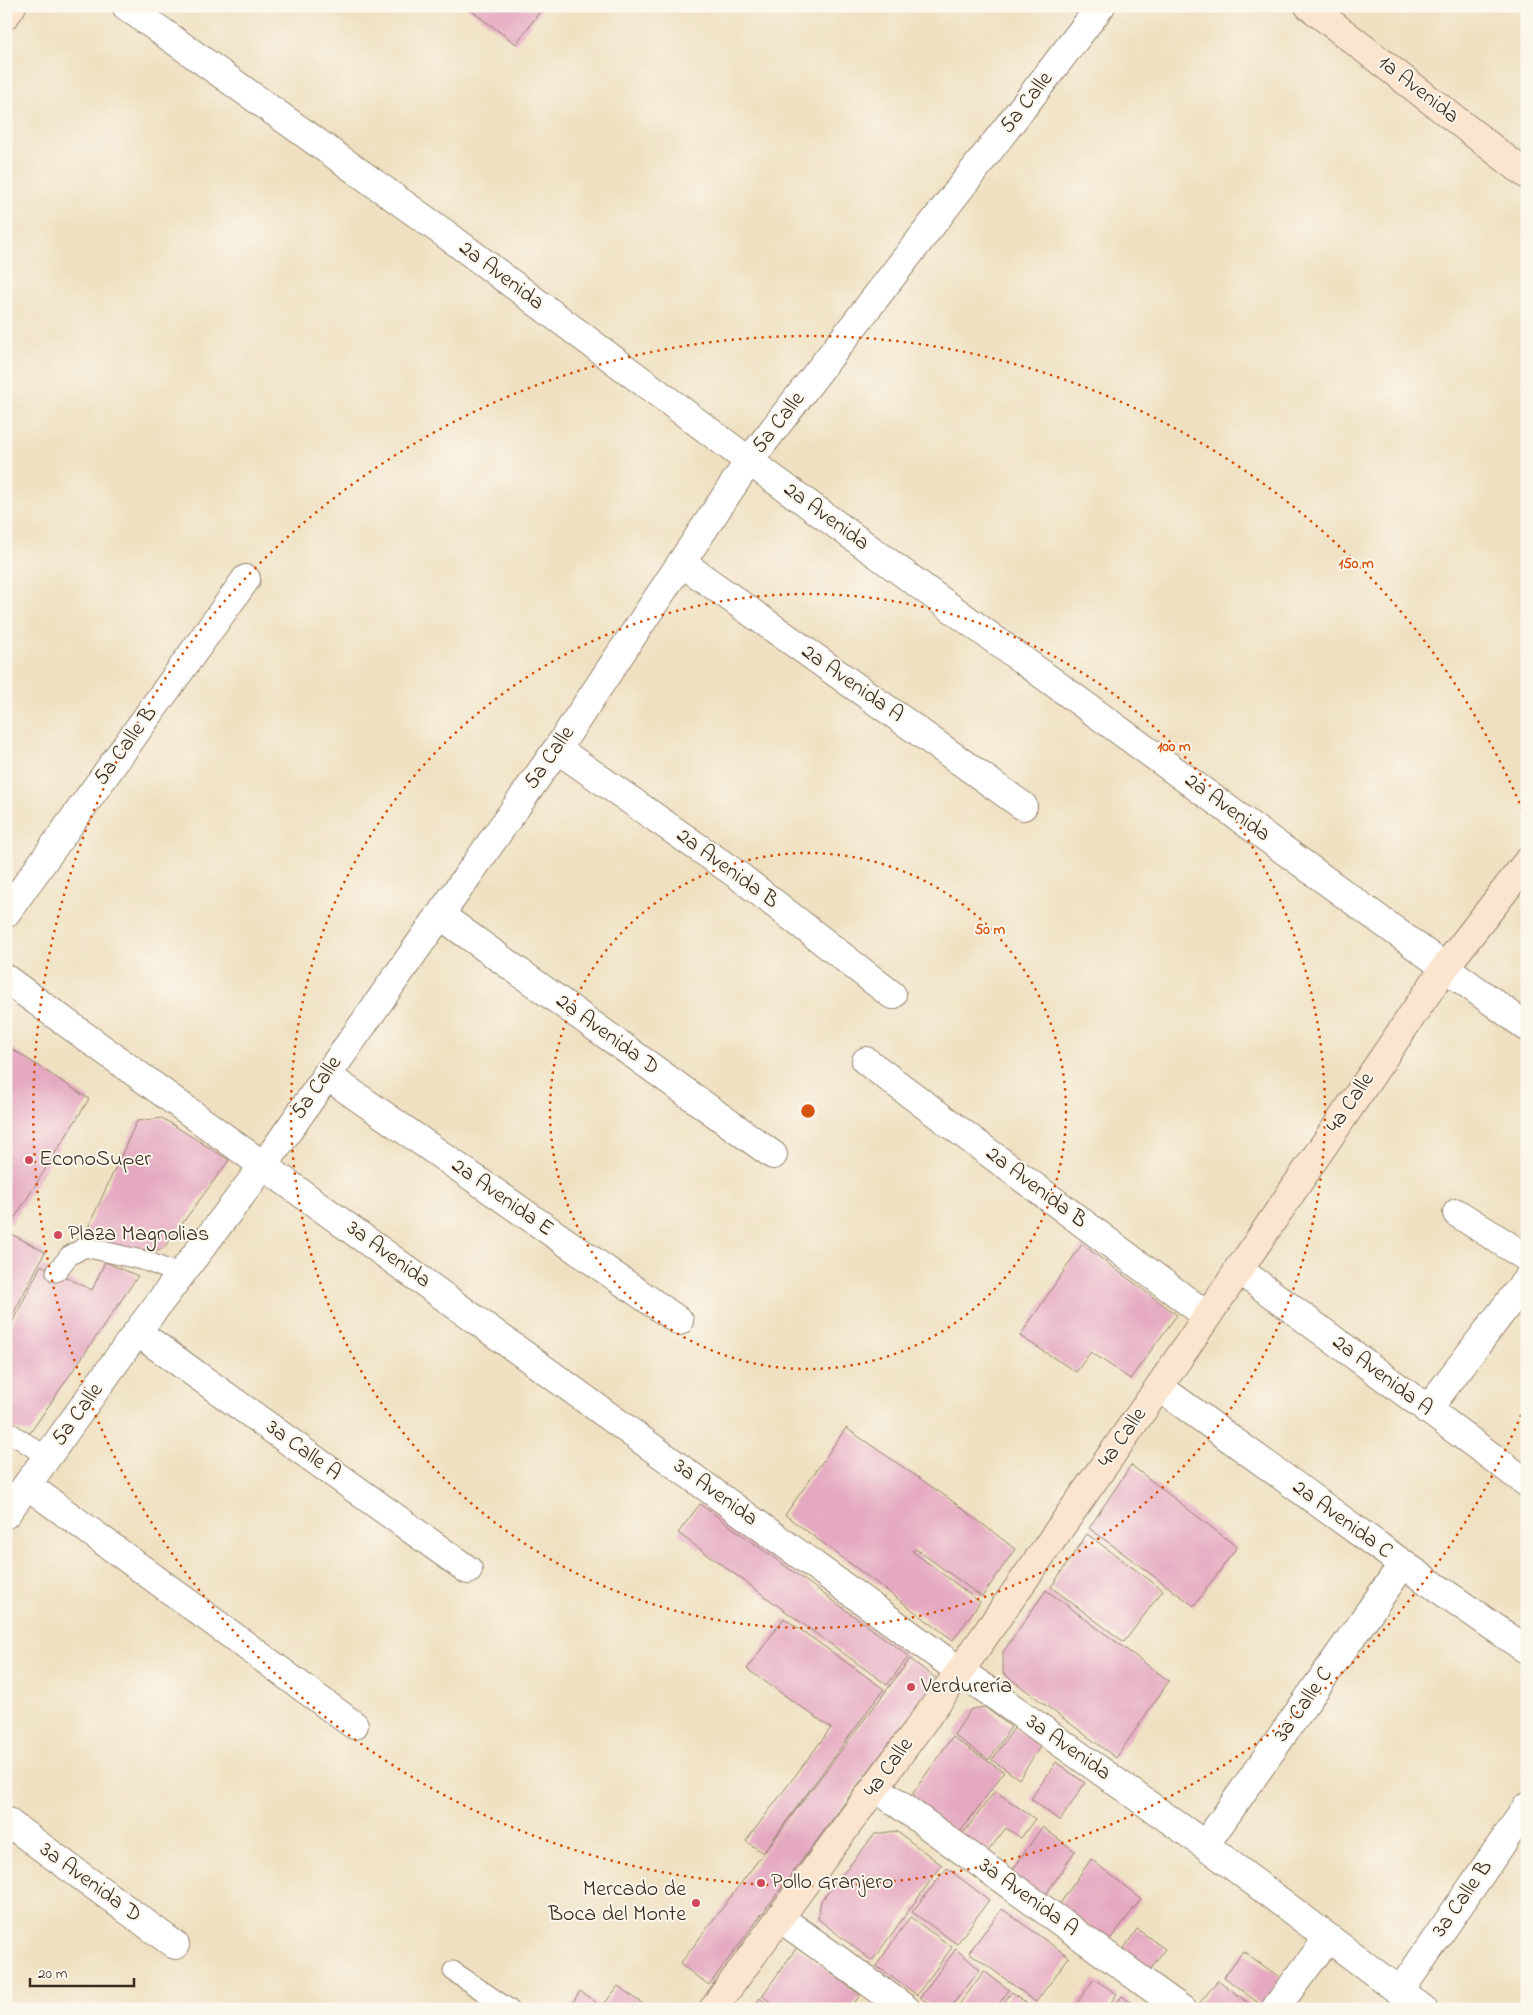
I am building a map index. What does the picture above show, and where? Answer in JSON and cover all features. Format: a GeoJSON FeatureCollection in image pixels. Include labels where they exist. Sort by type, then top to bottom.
{"type":"FeatureCollection","features":[{"type":"Feature","properties":{"kind":"main road"},"geometry":{"type":"LineString","coordinates":[[6,15],[12,6]]}},
{"type":"Feature","properties":{"kind":"main road","name":"1a Avenida"},"geometry":{"type":"LineString","coordinates":[[1320,10],[1527,175]]}},
{"type":"Feature","properties":{"kind":"main road","name":"4a Calle"},"geometry":{"type":"LineString","coordinates":[[713,2009],[960,1671],[1159,1386],[1444,967],[1527,862]]}},
{"type":"Feature","properties":{"kind":"street","name":"2a Avenida"},"geometry":{"type":"LineString","coordinates":[[126,6],[436,228],[750,461],[1527,1027]]}},
{"type":"Feature","properties":{"kind":"street","name":"5a Calle"},"geometry":{"type":"LineString","coordinates":[[6,1514],[138,1332],[264,1165],[557,749],[750,461],[1101,6]]}},
{"type":"Feature","properties":{"kind":"street","name":"2a Avenida A"},"geometry":{"type":"LineString","coordinates":[[682,563],[1023,806]]}},
{"type":"Feature","properties":{"kind":"street","name":"5a Calle B"},"geometry":{"type":"LineString","coordinates":[[6,913],[246,579]]}},
{"type":"Feature","properties":{"kind":"street","name":"2a Avenida B"},"geometry":{"type":"LineString","coordinates":[[557,749],[739,876],[892,995]]}},
{"type":"Feature","properties":{"kind":"street","name":"2a Avenida D"},"geometry":{"type":"LineString","coordinates":[[440,915],[773,1156]]}},
{"type":"Feature","properties":{"kind":"street","name":"3a Avenida"},"geometry":{"type":"LineString","coordinates":[[6,979],[960,1671],[1205,1845],[1424,2009]]}},
{"type":"Feature","properties":{"kind":"street","name":"2a Avenida B"},"geometry":{"type":"LineString","coordinates":[[866,1061],[1206,1315]]}},
{"type":"Feature","properties":{"kind":"street","name":"2a Avenida E"},"geometry":{"type":"LineString","coordinates":[[326,1075],[679,1321]]}},
{"type":"Feature","properties":{"kind":"street"},"geometry":{"type":"LineString","coordinates":[[1458,1213],[1527,1258]]}},
{"type":"Feature","properties":{"kind":"street","name":"2a Avenida A"},"geometry":{"type":"LineString","coordinates":[[1238,1269],[1527,1483]]}},
{"type":"Feature","properties":{"kind":"street"},"geometry":{"type":"LineString","coordinates":[[1427,1410],[1527,1279]]}},
{"type":"Feature","properties":{"kind":"street","name":"3a Calle A"},"geometry":{"type":"LineString","coordinates":[[138,1332],[468,1570]]}},
{"type":"Feature","properties":{"kind":"street","name":"2a Avenida C"},"geometry":{"type":"LineString","coordinates":[[1159,1386],[1403,1564],[1527,1650]]}},
{"type":"Feature","properties":{"kind":"street"},"geometry":{"type":"LineString","coordinates":[[27,1485],[354,1725]]}},
{"type":"Feature","properties":{"kind":"street","name":"3a Calle C"},"geometry":{"type":"LineString","coordinates":[[1205,1845],[1403,1564]]}},
{"type":"Feature","properties":{"kind":"street","name":"3a Avenida A"},"geometry":{"type":"LineString","coordinates":[[875,1787],[1180,2009]]}},
{"type":"Feature","properties":{"kind":"street","name":"3a Calle B"},"geometry":{"type":"LineString","coordinates":[[1400,1991],[1527,1808]]}},
{"type":"Feature","properties":{"kind":"street","name":"3a Avenida D"},"geometry":{"type":"LineString","coordinates":[[6,1822],[175,1945]]}},
{"type":"Feature","properties":{"kind":"street"},"geometry":{"type":"LineString","coordinates":[[780,1918],[906,2009]]}},
{"type":"Feature","properties":{"kind":"street"},"geometry":{"type":"LineString","coordinates":[[1275,2009],[1328,1938]]}},
{"type":"Feature","properties":{"kind":"lane"},"geometry":{"type":"LineString","coordinates":[[56,1272],[69,1256],[85,1247],[146,1261],[181,1274]]}},
{"type":"Feature","properties":{"kind":"lane"},"geometry":{"type":"LineString","coordinates":[[6,1430],[47,1457]]}},
{"type":"Feature","properties":{"kind":"lane"},"geometry":{"type":"LineString","coordinates":[[453,1971],[510,2009]]}},
{"type":"Feature","properties":{"kind":"building"},"geometry":{"type":"Polygon","coordinates":[[[465,6],[544,6],[516,44],[465,6]]]}},
{"type":"Feature","properties":{"kind":"building","name":"EconoSuper"},"geometry":{"type":"Polygon","coordinates":[[[6,1045],[89,1099],[11,1224],[6,1222],[6,1045]]]}},
{"type":"Feature","properties":{"kind":"building"},"geometry":{"type":"Polygon","coordinates":[[[162,1118],[229,1160],[164,1248],[154,1251],[135,1249],[114,1245],[85,1234],[137,1121],[162,1118]]]}},
{"type":"Feature","properties":{"kind":"building"},"geometry":{"type":"Polygon","coordinates":[[[6,1231],[45,1252],[6,1328],[6,1231]]]}},
{"type":"Feature","properties":{"kind":"building"},"geometry":{"type":"Polygon","coordinates":[[[1082,1244],[1177,1315],[1130,1379],[1091,1352],[1076,1372],[1020,1336],[1082,1244]]]}},
{"type":"Feature","properties":{"kind":"building"},"geometry":{"type":"Polygon","coordinates":[[[105,1262],[138,1276],[30,1433],[6,1427],[6,1335],[41,1265],[92,1290],[105,1262]]]}},
{"type":"Feature","properties":{"kind":"building"},"geometry":{"type":"Polygon","coordinates":[[[846,1428],[951,1500],[1015,1549],[982,1597],[916,1549],[912,1551],[980,1602],[953,1640],[785,1515],[846,1428]]]}},
{"type":"Feature","properties":{"kind":"building"},"geometry":{"type":"Polygon","coordinates":[[[1131,1465],[1237,1547],[1194,1606],[1089,1528],[1131,1465]]]}},
{"type":"Feature","properties":{"kind":"building"},"geometry":{"type":"Polygon","coordinates":[[[700,1504],[909,1656],[887,1685],[678,1533],[700,1504]]]}},
{"type":"Feature","properties":{"kind":"building"},"geometry":{"type":"Polygon","coordinates":[[[1087,1534],[1163,1590],[1124,1642],[1051,1587],[1087,1534]]]}},
{"type":"Feature","properties":{"kind":"building"},"geometry":{"type":"Polygon","coordinates":[[[1046,1590],[1169,1681],[1116,1758],[1003,1673],[1003,1652],[1046,1590]]]}},
{"type":"Feature","properties":{"kind":"building"},"geometry":{"type":"Polygon","coordinates":[[[784,1618],[884,1689],[763,1853],[746,1841],[831,1728],[747,1669],[784,1618]]]}},
{"type":"Feature","properties":{"kind":"building"},"geometry":{"type":"Polygon","coordinates":[[[910,1659],[937,1679],[709,1985],[680,1964],[910,1659]]]}},
{"type":"Feature","properties":{"kind":"building"},"geometry":{"type":"Polygon","coordinates":[[[985,1707],[1011,1727],[989,1760],[954,1735],[971,1709],[985,1707]]]}},
{"type":"Feature","properties":{"kind":"building"},"geometry":{"type":"Polygon","coordinates":[[[1014,1728],[1040,1747],[1019,1779],[992,1760],[1014,1728]]]}},
{"type":"Feature","properties":{"kind":"building"},"geometry":{"type":"Polygon","coordinates":[[[952,1737],[1004,1772],[958,1835],[915,1801],[913,1793],[952,1737]]]}},
{"type":"Feature","properties":{"kind":"building"},"geometry":{"type":"Polygon","coordinates":[[[1056,1762],[1085,1783],[1060,1821],[1031,1799],[1056,1762]]]}},
{"type":"Feature","properties":{"kind":"building"},"geometry":{"type":"Polygon","coordinates":[[[995,1791],[1035,1819],[1021,1838],[1006,1828],[985,1855],[960,1838],[995,1791]]]}},
{"type":"Feature","properties":{"kind":"building"},"geometry":{"type":"Polygon","coordinates":[[[1042,1827],[1075,1851],[1043,1899],[1008,1877],[1042,1827]]]}},
{"type":"Feature","properties":{"kind":"building"},"geometry":{"type":"Polygon","coordinates":[[[896,1831],[942,1865],[872,1961],[818,1919],[821,1901],[875,1834],[896,1831]]]}},
{"type":"Feature","properties":{"kind":"building"},"geometry":{"type":"Polygon","coordinates":[[[1091,1859],[1141,1899],[1109,1941],[1059,1905],[1091,1859]]]}},
{"type":"Feature","properties":{"kind":"building"},"geometry":{"type":"Polygon","coordinates":[[[947,1868],[989,1900],[957,1944],[912,1912],[947,1868]]]}},
{"type":"Feature","properties":{"kind":"building"},"geometry":{"type":"Polygon","coordinates":[[[1002,1909],[1069,1957],[1036,2002],[969,1952],[1002,1909]]]}},
{"type":"Feature","properties":{"kind":"building"},"geometry":{"type":"Polygon","coordinates":[[[910,1917],[952,1947],[917,1995],[876,1966],[910,1917]]]}},
{"type":"Feature","properties":{"kind":"building"},"geometry":{"type":"Polygon","coordinates":[[[1137,1929],[1165,1949],[1147,1974],[1120,1954],[1137,1929]]]}},
{"type":"Feature","properties":{"kind":"building"},"geometry":{"type":"Polygon","coordinates":[[[797,1947],[860,1995],[850,2009],[780,2009],[762,1996],[797,1947]]]}},
{"type":"Feature","properties":{"kind":"building"},"geometry":{"type":"Polygon","coordinates":[[[956,1949],[980,1970],[949,2009],[935,2009],[920,1997],[956,1949]]]}},
{"type":"Feature","properties":{"kind":"building"},"geometry":{"type":"Polygon","coordinates":[[[1243,1951],[1282,1979],[1261,2005],[1224,1977],[1243,1951]]]}},
{"type":"Feature","properties":{"kind":"building"},"geometry":{"type":"Polygon","coordinates":[[[984,1971],[1009,1990],[995,2009],[956,2009],[984,1971]]]}},
{"type":"Feature","properties":{"kind":"building"},"geometry":{"type":"Polygon","coordinates":[[[1094,1979],[1117,1994],[1106,2009],[1073,2009],[1094,1979]]]}},
{"type":"Feature","properties":{"kind":"building"},"geometry":{"type":"Polygon","coordinates":[[[1218,1980],[1256,2009],[1195,2009],[1218,1980]]]}},
{"type":"Feature","properties":{"kind":"building"},"geometry":{"type":"Polygon","coordinates":[[[618,1986],[650,2009],[569,2009],[580,1991],[602,2007],[618,1986]]]}},
{"type":"Feature","properties":{"kind":"building"},"geometry":{"type":"Polygon","coordinates":[[[1012,1992],[1034,2009],[999,2009],[1012,1992]]]}},
{"type":"Feature","properties":{"kind":"building"},"geometry":{"type":"Polygon","coordinates":[[[1122,1996],[1139,2009],[1113,2009],[1122,1996]]]}},
{"type":"Feature","properties":{"kind":"building"},"geometry":{"type":"Polygon","coordinates":[[[760,1998],[774,2009],[753,2009],[760,1998]]]}},
{"type":"Feature","properties":{"kind":"building"},"geometry":{"type":"Polygon","coordinates":[[[875,2003],[882,2009],[870,2009],[875,2003]]]}},
{"type":"Feature","properties":{"kind":"place","name":"EconoSuper"},"geometry":{"type":"Point","coordinates":[29,1160]}},
{"type":"Feature","properties":{"kind":"place","name":"Plaza Magnolias"},"geometry":{"type":"Point","coordinates":[58,1235]}},
{"type":"Feature","properties":{"kind":"place","name":"Verdurería"},"geometry":{"type":"Point","coordinates":[911,1687]}},
{"type":"Feature","properties":{"kind":"place","name":"Pollo Granjero"},"geometry":{"type":"Point","coordinates":[761,1883]}},
{"type":"Feature","properties":{"kind":"place","name":"Mercado de Boca del Monte"},"geometry":{"type":"Point","coordinates":[696,1903]}}]}
